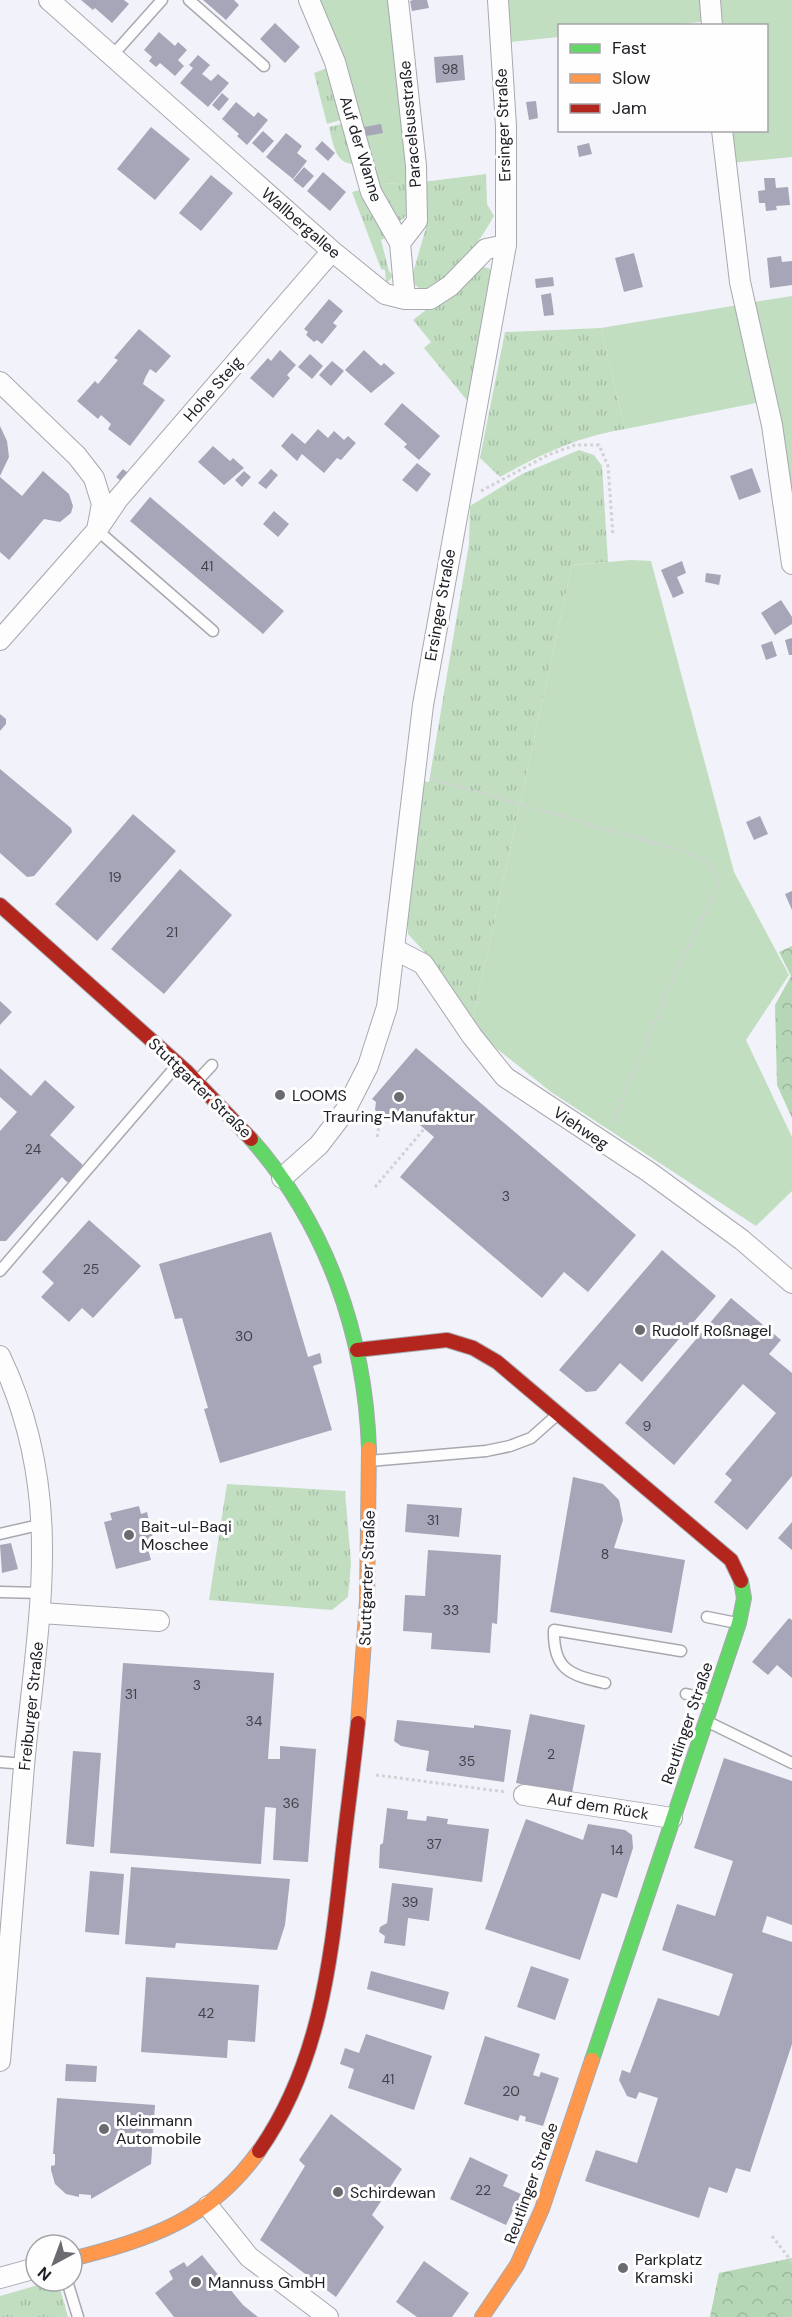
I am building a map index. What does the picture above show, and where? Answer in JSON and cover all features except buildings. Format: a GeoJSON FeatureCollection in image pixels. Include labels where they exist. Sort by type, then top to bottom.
{"type":"FeatureCollection","features":[{"type":"Feature","properties":{"kind":"street","name":"Wallbergallee"},"geometry":{"type":"LineString","coordinates":[[48,0],[332,251],[385,294],[405,299],[430,299],[450,286],[486,249],[506,245]]}},
{"type":"Feature","properties":{"kind":"street","name":"Auf der Wanne"},"geometry":{"type":"LineString","coordinates":[[309,0],[335,62],[371,192],[400,243],[405,299]]}},
{"type":"Feature","properties":{"kind":"street","name":"Paracelsusstraße"},"geometry":{"type":"LineString","coordinates":[[398,0],[416,166],[417,221],[400,243]]}},
{"type":"Feature","properties":{"kind":"street","name":"Ersinger Straße"},"geometry":{"type":"LineString","coordinates":[[282,1178],[302,1162],[333,1127],[368,1066],[387,1007],[423,705],[506,245],[506,126],[498,0]]}},
{"type":"Feature","properties":{"kind":"street"},"geometry":{"type":"LineString","coordinates":[[710,0],[712,24]]}},
{"type":"Feature","properties":{"kind":"street"},"geometry":{"type":"LineString","coordinates":[[722,132],[740,282],[772,425],[792,564]]}},
{"type":"Feature","properties":{"kind":"street","name":"Hohe Steig"},"geometry":{"type":"LineString","coordinates":[[0,640],[97,530],[118,499],[332,251]]}},
{"type":"Feature","properties":{"kind":"street"},"geometry":{"type":"LineString","coordinates":[[0,382],[77,456],[94,478],[102,504],[97,530]]}},
{"type":"Feature","properties":{"kind":"street","name":"Stuttgarter Straße"},"geometry":{"type":"LineString","coordinates":[[0,905],[197,1081],[251,1138],[282,1178],[328,1260],[357,1350],[365,1396],[369,1461],[366,1624],[353,1772],[327,1969],[317,2024],[308,2054],[278,2117],[258,2151],[225,2192],[208,2206],[156,2234],[124,2246],[84,2256]]}},
{"type":"Feature","properties":{"kind":"street","name":"Viehweg"},"geometry":{"type":"LineString","coordinates":[[394,949],[423,964],[472,1036],[505,1077],[649,1172],[742,1239],[792,1283]]}},
{"type":"Feature","properties":{"kind":"street","name":"Reutlinger Straße"},"geometry":{"type":"LineString","coordinates":[[357,1350],[447,1340],[473,1348],[497,1362],[731,1560],[742,1576],[744,1587],[739,1623],[672,1818],[546,2212],[517,2265],[482,2317]]}},
{"type":"Feature","properties":{"kind":"street","name":"Freiburger Straße"},"geometry":{"type":"LineString","coordinates":[[0,1356],[19,1401],[31,1441],[41,1492],[44,1524],[41,1613],[24,1764],[0,2061]]}},
{"type":"Feature","properties":{"kind":"street"},"geometry":{"type":"LineString","coordinates":[[41,1613],[159,1621]]}},
{"type":"Feature","properties":{"kind":"street","name":"Auf dem Rück"},"geometry":{"type":"LineString","coordinates":[[524,1794],[672,1818]]}},
{"type":"Feature","properties":{"kind":"street"},"geometry":{"type":"LineString","coordinates":[[208,2206],[249,2257],[328,2317]]}},
{"type":"Feature","properties":{"kind":"street"},"geometry":{"type":"LineString","coordinates":[[0,2278],[24,2271]]}},
{"type":"Feature","properties":{"kind":"lane"},"geometry":{"type":"LineString","coordinates":[[111,57],[162,0]]}},
{"type":"Feature","properties":{"kind":"lane"},"geometry":{"type":"LineString","coordinates":[[189,0],[264,66]]}},
{"type":"Feature","properties":{"kind":"lane"},"geometry":{"type":"LineString","coordinates":[[97,530],[213,632]]}},
{"type":"Feature","properties":{"kind":"lane"},"geometry":{"type":"LineString","coordinates":[[0,1271],[178,1064]]}},
{"type":"Feature","properties":{"kind":"lane"},"geometry":{"type":"LineString","coordinates":[[197,1081],[212,1065]]}},
{"type":"Feature","properties":{"kind":"lane"},"geometry":{"type":"LineString","coordinates":[[369,1461],[486,1451],[510,1446],[531,1438],[559,1414]]}},
{"type":"Feature","properties":{"kind":"lane"},"geometry":{"type":"LineString","coordinates":[[0,1534],[44,1524]]}},
{"type":"Feature","properties":{"kind":"lane"},"geometry":{"type":"LineString","coordinates":[[0,1592],[41,1593]]}},
{"type":"Feature","properties":{"kind":"lane"},"geometry":{"type":"LineString","coordinates":[[707,1617],[739,1623]]}},
{"type":"Feature","properties":{"kind":"lane"},"geometry":{"type":"LineString","coordinates":[[605,1683],[579,1677],[559,1662],[554,1650],[554,1630],[681,1651]]}},
{"type":"Feature","properties":{"kind":"lane"},"geometry":{"type":"LineString","coordinates":[[686,1694],[712,1700]]}},
{"type":"Feature","properties":{"kind":"lane"},"geometry":{"type":"LineString","coordinates":[[705,1720],[792,1764]]}},
{"type":"Feature","properties":{"kind":"lane"},"geometry":{"type":"LineString","coordinates":[[0,1762],[24,1764]]}},
{"type":"Feature","properties":{"kind":"lane"},"geometry":{"type":"LineString","coordinates":[[71,2293],[78,2317]]}},
{"type":"Feature","properties":{"kind":"path"},"geometry":{"type":"LineString","coordinates":[[460,496],[469,497],[548,455],[576,445],[598,445],[608,466],[613,536]]}},
{"type":"Feature","properties":{"kind":"path"},"geometry":{"type":"LineString","coordinates":[[414,773],[571,821],[639,837],[689,853],[710,863],[715,872],[718,884],[666,995],[604,1144]]}},
{"type":"Feature","properties":{"kind":"path"},"geometry":{"type":"LineString","coordinates":[[377,1137],[381,1115]]}},
{"type":"Feature","properties":{"kind":"path"},"geometry":{"type":"LineString","coordinates":[[375,1188],[424,1129]]}},
{"type":"Feature","properties":{"kind":"path"},"geometry":{"type":"LineString","coordinates":[[353,1772],[524,1794]]}},
{"type":"Feature","properties":{"kind":"path"},"geometry":{"type":"LineString","coordinates":[[772,2236],[792,2262]]}},
{"type":"Feature","properties":{"kind":"green space"},"geometry":{"type":"Polygon","coordinates":[[[313,0],[389,0],[412,182],[371,185],[313,0]]]}},
{"type":"Feature","properties":{"kind":"green space"},"geometry":{"type":"Polygon","coordinates":[[[508,0],[704,0],[707,21],[683,24],[558,24],[558,37],[510,42],[508,0]]]}},
{"type":"Feature","properties":{"kind":"green space"},"geometry":{"type":"Polygon","coordinates":[[[714,0],[792,0],[792,157],[730,163],[727,132],[768,132],[768,24],[717,24],[714,0]]]}},
{"type":"Feature","properties":{"kind":"green space"},"geometry":{"type":"Polygon","coordinates":[[[332,66],[344,119],[327,124],[314,73],[332,66]]]}},
{"type":"Feature","properties":{"kind":"green space"},"geometry":{"type":"Polygon","coordinates":[[[345,123],[354,164],[339,157],[329,127],[345,123]]]}},
{"type":"Feature","properties":{"kind":"green space"},"geometry":{"type":"Polygon","coordinates":[[[486,174],[487,204],[494,216],[473,249],[455,270],[445,279],[423,291],[415,285],[412,276],[426,228],[423,182],[486,174]]]}},
{"type":"Feature","properties":{"kind":"green space"},"geometry":{"type":"Polygon","coordinates":[[[412,182],[409,214],[400,221],[386,211],[371,185],[412,182]]]}},
{"type":"Feature","properties":{"kind":"green space"},"geometry":{"type":"Polygon","coordinates":[[[363,189],[385,238],[381,240],[389,271],[393,276],[386,284],[385,270],[381,269],[352,192],[363,189]]]}},
{"type":"Feature","properties":{"kind":"green space"},"geometry":{"type":"Polygon","coordinates":[[[482,267],[489,268],[493,278],[470,404],[424,348],[431,342],[413,320],[482,267]]]}},
{"type":"Feature","properties":{"kind":"green space"},"geometry":{"type":"Polygon","coordinates":[[[792,296],[792,526],[748,303],[792,296]]]}},
{"type":"Feature","properties":{"kind":"green space"},"geometry":{"type":"Polygon","coordinates":[[[738,305],[761,402],[625,429],[601,328],[738,305]]]}},
{"type":"Feature","properties":{"kind":"green space"},"geometry":{"type":"Polygon","coordinates":[[[601,328],[625,429],[560,447],[500,477],[480,458],[505,332],[601,328]]]}},
{"type":"Feature","properties":{"kind":"green space"},"geometry":{"type":"Polygon","coordinates":[[[579,450],[594,455],[602,466],[608,562],[572,565],[471,1028],[430,958],[408,934],[407,918],[422,781],[429,782],[469,544],[470,506],[522,474],[579,450]]]}},
{"type":"Feature","properties":{"kind":"green space"},"geometry":{"type":"Polygon","coordinates":[[[631,560],[651,561],[734,872],[789,975],[746,1040],[792,1137],[792,1191],[756,1226],[551,1092],[471,1028],[572,565],[631,560]]]}},
{"type":"Feature","properties":{"kind":"green space"},"geometry":{"type":"Polygon","coordinates":[[[792,946],[792,1118],[777,1085],[775,1005],[791,976],[779,952],[792,946]]]}},
{"type":"Feature","properties":{"kind":"green space"},"geometry":{"type":"Polygon","coordinates":[[[227,1484],[345,1491],[351,1563],[348,1597],[332,1610],[209,1600],[227,1484]]]}},
{"type":"Feature","properties":{"kind":"green space"},"geometry":{"type":"Polygon","coordinates":[[[792,2258],[792,2317],[710,2317],[719,2273],[792,2258]]]}},
{"type":"Feature","properties":{"kind":"green space"},"geometry":{"type":"Polygon","coordinates":[[[24,2289],[24,2293],[61,2293],[68,2317],[0,2317],[0,2296],[24,2289]]]}},
{"type":"Feature","properties":{"kind":"traffic: fast"},"geometry":{"type":"LineString","coordinates":[[251,1139],[278,1172],[301,1208],[321,1245],[337,1284],[350,1323],[360,1365],[369,1449]]}},
{"type":"Feature","properties":{"kind":"traffic: fast"},"geometry":{"type":"LineString","coordinates":[[592,2060],[739,1623],[744,1598],[741,1581]]}},
{"type":"Feature","properties":{"kind":"traffic: slow"},"geometry":{"type":"LineString","coordinates":[[358,1723],[367,1601],[369,1449]]}},
{"type":"Feature","properties":{"kind":"traffic: slow"},"geometry":{"type":"LineString","coordinates":[[482,2317],[517,2265],[542,2209],[592,2060]]}},
{"type":"Feature","properties":{"kind":"traffic: slow"},"geometry":{"type":"LineString","coordinates":[[84,2256],[153,2234],[199,2210],[240,2175],[259,2151]]}},
{"type":"Feature","properties":{"kind":"traffic: jam"},"geometry":{"type":"LineString","coordinates":[[0,905],[187,1072],[251,1139]]}},
{"type":"Feature","properties":{"kind":"traffic: jam"},"geometry":{"type":"LineString","coordinates":[[357,1350],[447,1340],[473,1348],[497,1362],[731,1560],[741,1581]]}},
{"type":"Feature","properties":{"kind":"traffic: jam"},"geometry":{"type":"LineString","coordinates":[[259,2151],[279,2119],[295,2085],[318,2016],[332,1943],[358,1723]]}},
{"type":"Feature","properties":{"kind":"place","name":"LOOMS"},"geometry":{"type":"Point","coordinates":[280,1095]}},
{"type":"Feature","properties":{"kind":"place","name":"Trauring-Manufaktur"},"geometry":{"type":"Point","coordinates":[399,1097]}},
{"type":"Feature","properties":{"kind":"place","name":"Rudolf Roßnagel"},"geometry":{"type":"Point","coordinates":[640,1330]}},
{"type":"Feature","properties":{"kind":"place","name":"Bait-ul-Baqi Moschee"},"geometry":{"type":"Point","coordinates":[129,1535]}},
{"type":"Feature","properties":{"kind":"place","name":"Kleinmann Automobile"},"geometry":{"type":"Point","coordinates":[104,2129]}},
{"type":"Feature","properties":{"kind":"place","name":"Schirdewan"},"geometry":{"type":"Point","coordinates":[338,2192]}},
{"type":"Feature","properties":{"kind":"place","name":"Parkplatz Kramski"},"geometry":{"type":"Point","coordinates":[623,2268]}},
{"type":"Feature","properties":{"kind":"place","name":"Mannuss GmbH"},"geometry":{"type":"Point","coordinates":[196,2282]}}]}
